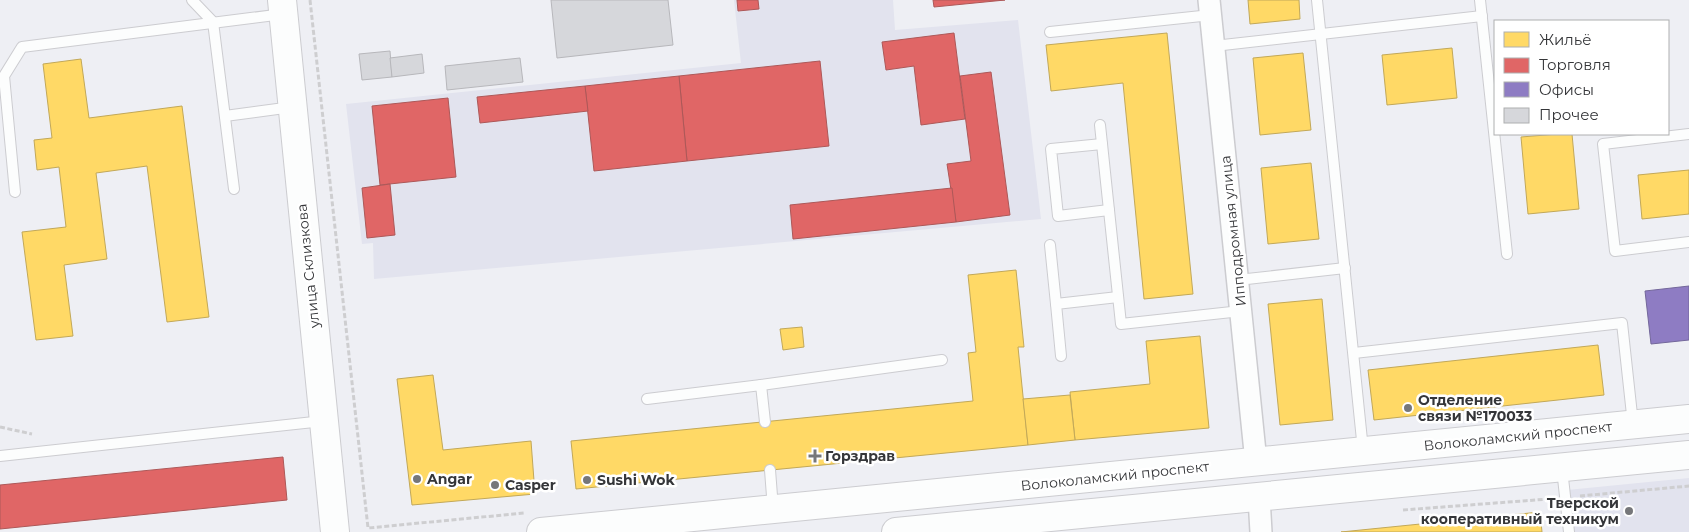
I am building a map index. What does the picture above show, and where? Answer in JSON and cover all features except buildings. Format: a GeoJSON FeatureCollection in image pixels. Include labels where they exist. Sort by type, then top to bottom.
{"type":"FeatureCollection","features":[{"type":"Feature","properties":{"kind":"main road","name":"улица Склизкова"},"geometry":{"type":"LineString","coordinates":[[283,7],[335,532]]}},
{"type":"Feature","properties":{"kind":"main road","name":"Волоколамский проспект"},"geometry":{"type":"LineString","coordinates":[[542,532],[1689,419]]}},
{"type":"Feature","properties":{"kind":"main road"},"geometry":{"type":"LineString","coordinates":[[896,532],[1689,455]]}},
{"type":"Feature","properties":{"kind":"street","name":"Ипподромная улица"},"geometry":{"type":"LineString","coordinates":[[1210,8],[1256,462]]}},
{"type":"Feature","properties":{"kind":"street"},"geometry":{"type":"LineString","coordinates":[[1260,497],[1261,532]]}},
{"type":"Feature","properties":{"kind":"lane"},"geometry":{"type":"LineString","coordinates":[[192,0],[213,22],[234,189]]}},
{"type":"Feature","properties":{"kind":"lane"},"geometry":{"type":"LineString","coordinates":[[1318,0],[1363,451]]}},
{"type":"Feature","properties":{"kind":"lane"},"geometry":{"type":"LineString","coordinates":[[1480,0],[1494,130]]}},
{"type":"Feature","properties":{"kind":"lane"},"geometry":{"type":"LineString","coordinates":[[15,192],[4,76],[22,47],[213,22],[283,7]]}},
{"type":"Feature","properties":{"kind":"lane"},"geometry":{"type":"LineString","coordinates":[[1050,32],[1210,8]]}},
{"type":"Feature","properties":{"kind":"lane"},"geometry":{"type":"LineString","coordinates":[[1214,46],[1482,16]]}},
{"type":"Feature","properties":{"kind":"lane"},"geometry":{"type":"LineString","coordinates":[[225,116],[293,107]]}},
{"type":"Feature","properties":{"kind":"lane"},"geometry":{"type":"LineString","coordinates":[[1100,125],[1121,324],[1241,311]]}},
{"type":"Feature","properties":{"kind":"lane"},"geometry":{"type":"LineString","coordinates":[[1689,134],[1603,144],[1615,251],[1689,242]]}},
{"type":"Feature","properties":{"kind":"lane"},"geometry":{"type":"LineString","coordinates":[[1494,135],[1507,254]]}},
{"type":"Feature","properties":{"kind":"lane"},"geometry":{"type":"LineString","coordinates":[[1102,144],[1051,149],[1058,216],[1109,210]]}},
{"type":"Feature","properties":{"kind":"lane"},"geometry":{"type":"LineString","coordinates":[[1050,244],[1062,356]]}},
{"type":"Feature","properties":{"kind":"lane"},"geometry":{"type":"LineString","coordinates":[[1238,280],[1345,268]]}},
{"type":"Feature","properties":{"kind":"lane"},"geometry":{"type":"LineString","coordinates":[[1056,304],[1118,297]]}},
{"type":"Feature","properties":{"kind":"lane"},"geometry":{"type":"LineString","coordinates":[[1354,353],[1622,323],[1634,425]]}},
{"type":"Feature","properties":{"kind":"lane"},"geometry":{"type":"LineString","coordinates":[[647,399],[942,360]]}},
{"type":"Feature","properties":{"kind":"lane"},"geometry":{"type":"LineString","coordinates":[[761,385],[765,422]]}},
{"type":"Feature","properties":{"kind":"lane"},"geometry":{"type":"LineString","coordinates":[[0,456],[324,421]]}},
{"type":"Feature","properties":{"kind":"lane"},"geometry":{"type":"LineString","coordinates":[[1562,468],[1569,532]]}},
{"type":"Feature","properties":{"kind":"lane"},"geometry":{"type":"LineString","coordinates":[[770,470],[773,509]]}},
{"type":"Feature","properties":{"kind":"path"},"geometry":{"type":"LineString","coordinates":[[310,0],[368,528]]}},
{"type":"Feature","properties":{"kind":"path"},"geometry":{"type":"LineString","coordinates":[[1398,511],[1689,486]]}},
{"type":"Feature","properties":{"kind":"shaded area"},"geometry":{"type":"Polygon","coordinates":[[[734,0],[893,0],[895,30],[1018,20],[1041,219],[374,279],[373,243],[362,244],[346,104],[741,63],[734,0]]]}},
{"type":"Feature","properties":{"kind":"shaded area","name":"Тверской кооперативный техникум"},"geometry":{"type":"Polygon","coordinates":[[[1689,478],[1689,532],[1571,532],[1567,490],[1689,478]]]}},
{"type":"Feature","properties":{"kind":"place","name":"Отделение связи №170033"},"geometry":{"type":"Point","coordinates":[1408,408]}},
{"type":"Feature","properties":{"kind":"place","name":"Горздрав"},"geometry":{"type":"Point","coordinates":[815,456]}},
{"type":"Feature","properties":{"kind":"place","name":"Angar"},"geometry":{"type":"Point","coordinates":[417,479]}},
{"type":"Feature","properties":{"kind":"place","name":"Sushi Wok"},"geometry":{"type":"Point","coordinates":[587,480]}},
{"type":"Feature","properties":{"kind":"place","name":"Casper"},"geometry":{"type":"Point","coordinates":[495,485]}},
{"type":"Feature","properties":{"kind":"place","name":"Тверской кооперативный техникум"},"geometry":{"type":"Point","coordinates":[1629,511]}}]}
